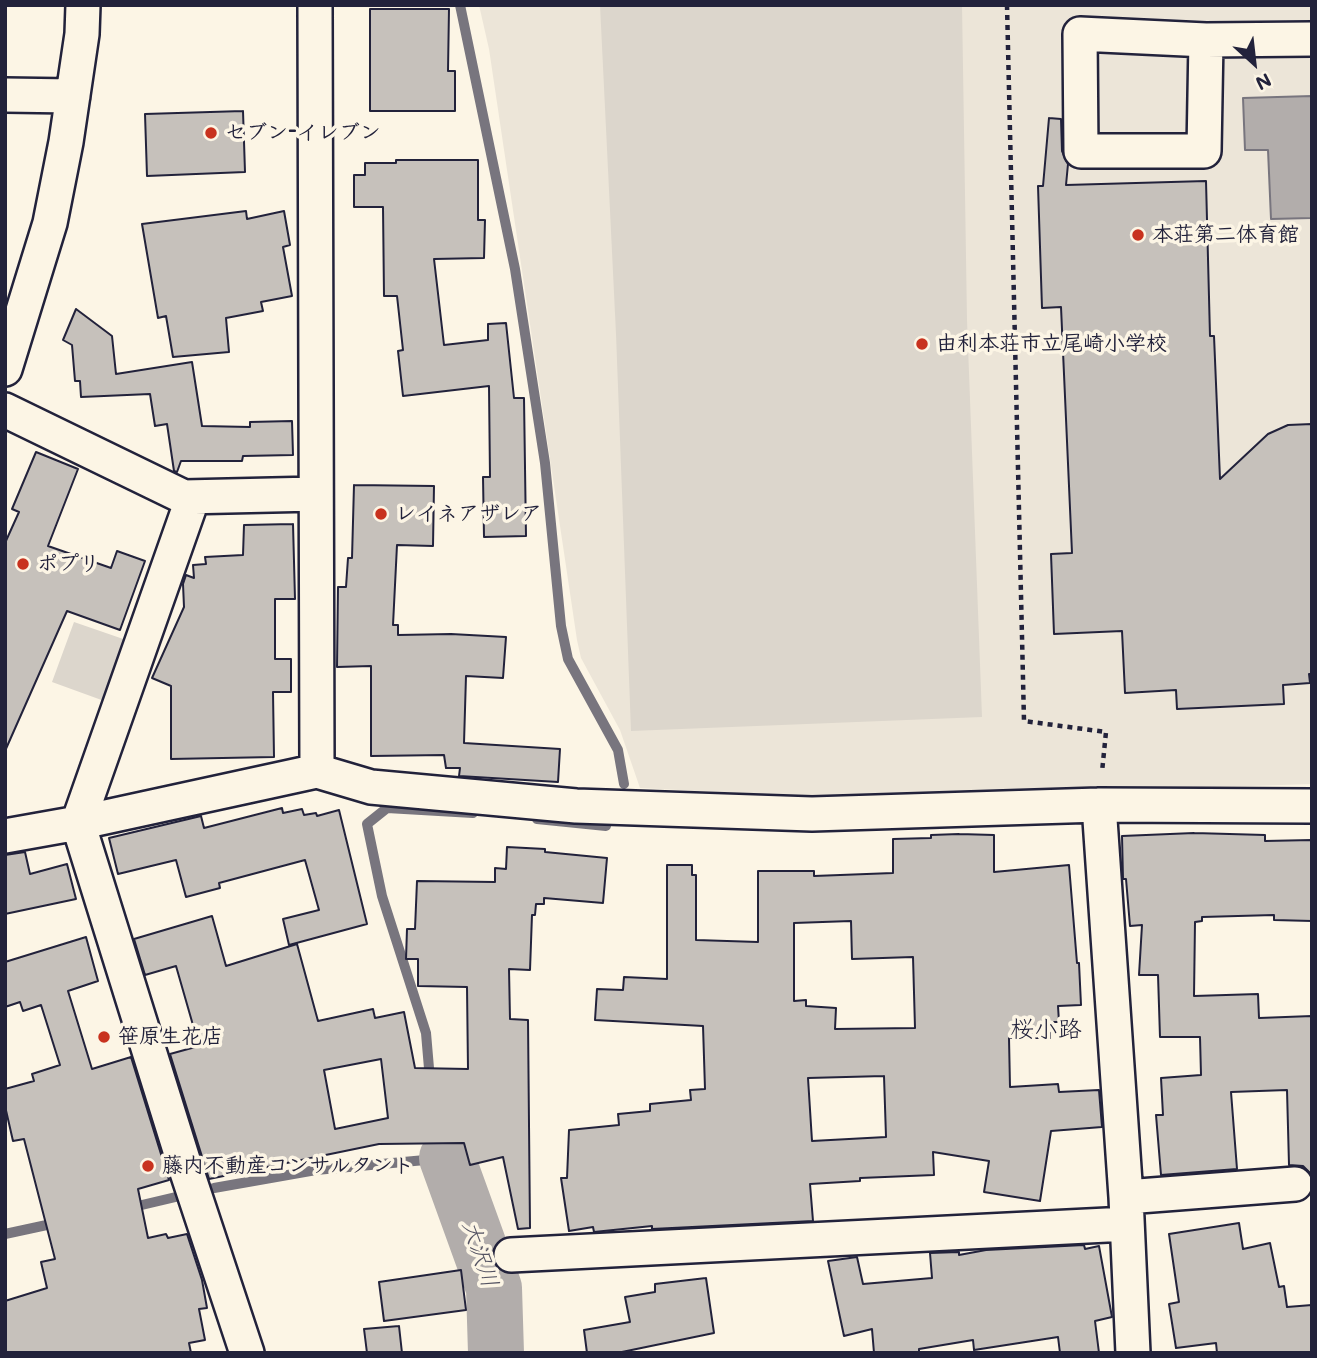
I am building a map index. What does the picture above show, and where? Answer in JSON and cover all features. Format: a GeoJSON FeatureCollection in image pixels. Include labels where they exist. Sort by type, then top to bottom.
{"type":"FeatureCollection","features":[{"type":"Feature","properties":{"kind":"street"},"geometry":{"type":"LineString","coordinates":[[5,369],[50,223],[73,96],[82,34],[83,5]]}},
{"type":"Feature","properties":{"kind":"street"},"geometry":{"type":"LineString","coordinates":[[315,5],[317,771]]}},
{"type":"Feature","properties":{"kind":"street"},"geometry":{"type":"LineString","coordinates":[[1206,40],[1204,150],[1081,151],[1080,34],[1206,40],[1312,39]]}},
{"type":"Feature","properties":{"kind":"street"},"geometry":{"type":"LineString","coordinates":[[5,95],[73,96]]}},
{"type":"Feature","properties":{"kind":"street"},"geometry":{"type":"LineString","coordinates":[[5,410],[184,498],[316,494]]}},
{"type":"Feature","properties":{"kind":"street"},"geometry":{"type":"LineString","coordinates":[[192,497],[78,823],[184,1163],[247,1353]]}},
{"type":"Feature","properties":{"kind":"street"},"geometry":{"type":"LineString","coordinates":[[5,836],[78,823],[317,771],[371,787],[576,806],[813,814],[1099,805],[1312,806]]}},
{"type":"Feature","properties":{"kind":"street"},"geometry":{"type":"LineString","coordinates":[[1099,805],[1133,1353]]}},
{"type":"Feature","properties":{"kind":"street"},"geometry":{"type":"LineString","coordinates":[[511,1255],[1126,1210],[1295,1184]]}},
{"type":"Feature","properties":{"kind":"path"},"geometry":{"type":"LineString","coordinates":[[1007,5],[1024,721],[1106,732],[1099,805]]}},
{"type":"Feature","properties":{"kind":"shaded area","name":"由利本荘市立尾崎小学校"},"geometry":{"type":"Polygon","coordinates":[[[479,5],[1312,5],[1312,784],[850,799],[640,788],[620,730],[581,658],[577,640],[489,49],[479,5]]]}},
{"type":"Feature","properties":{"kind":"shaded area"},"geometry":{"type":"Polygon","coordinates":[[[600,5],[962,5],[967,320],[982,717],[631,731],[600,5]]]}},
{"type":"Feature","properties":{"kind":"shaded area"},"geometry":{"type":"Polygon","coordinates":[[[1312,96],[1312,218],[1271,219],[1268,150],[1245,150],[1243,98],[1312,96]]]}},
{"type":"Feature","properties":{"kind":"shaded area"},"geometry":{"type":"Polygon","coordinates":[[[74,622],[129,641],[107,702],[52,682],[74,622]]]}},
{"type":"Feature","properties":{"kind":"building"},"geometry":{"type":"Polygon","coordinates":[[[370,9],[449,9],[448,71],[455,71],[455,111],[370,111],[370,9]]]}},
{"type":"Feature","properties":{"kind":"building"},"geometry":{"type":"Polygon","coordinates":[[[243,111],[245,172],[147,176],[145,114],[243,111]]]}},
{"type":"Feature","properties":{"kind":"building"},"geometry":{"type":"Polygon","coordinates":[[[1049,118],[1061,119],[1062,151],[1068,164],[1066,185],[1206,181],[1210,336],[1214,336],[1220,479],[1268,434],[1288,425],[1312,424],[1312,674],[1309,674],[1310,683],[1283,685],[1284,704],[1177,709],[1176,690],[1125,693],[1122,631],[1054,634],[1051,554],[1072,553],[1061,307],[1042,308],[1038,186],[1043,186],[1049,118]]]}},
{"type":"Feature","properties":{"kind":"building"},"geometry":{"type":"Polygon","coordinates":[[[396,160],[478,160],[478,220],[485,220],[484,258],[434,259],[444,345],[488,340],[488,324],[506,323],[514,398],[524,398],[526,536],[484,537],[483,477],[490,477],[489,386],[403,396],[398,351],[403,350],[397,296],[384,296],[383,207],[354,207],[354,175],[365,175],[365,163],[396,163],[396,160]]]}},
{"type":"Feature","properties":{"kind":"building"},"geometry":{"type":"Polygon","coordinates":[[[246,211],[247,219],[284,211],[290,245],[283,247],[292,296],[261,302],[263,311],[226,318],[229,352],[173,357],[166,316],[158,318],[142,224],[246,211]]]}},
{"type":"Feature","properties":{"kind":"building"},"geometry":{"type":"Polygon","coordinates":[[[76,309],[112,336],[116,374],[192,362],[202,426],[250,427],[250,422],[292,421],[293,455],[243,456],[242,461],[181,461],[177,472],[174,471],[167,424],[155,426],[150,394],[81,397],[80,381],[75,381],[72,345],[63,340],[76,309]]]}},
{"type":"Feature","properties":{"kind":"building"},"geometry":{"type":"Polygon","coordinates":[[[36,452],[78,469],[48,546],[111,568],[117,551],[145,561],[120,630],[67,611],[5,751],[5,543],[19,512],[12,509],[36,452]]]}},
{"type":"Feature","properties":{"kind":"building"},"geometry":{"type":"Polygon","coordinates":[[[354,485],[434,486],[433,546],[397,545],[393,625],[398,625],[398,635],[506,637],[503,678],[466,676],[464,743],[560,749],[558,782],[459,776],[460,768],[446,768],[444,755],[371,756],[371,666],[337,667],[338,587],[346,587],[348,558],[352,558],[354,485]]]}},
{"type":"Feature","properties":{"kind":"building"},"geometry":{"type":"Polygon","coordinates":[[[293,524],[295,599],[275,599],[275,659],[291,659],[291,692],[273,692],[274,757],[171,759],[171,686],[152,678],[184,607],[183,584],[186,575],[194,578],[193,565],[206,564],[205,557],[243,555],[244,525],[293,524]]]}},
{"type":"Feature","properties":{"kind":"building"},"geometry":{"type":"Polygon","coordinates":[[[282,808],[283,813],[302,809],[304,815],[316,813],[317,816],[339,810],[367,924],[289,945],[283,919],[319,910],[305,860],[219,883],[220,888],[186,897],[176,860],[118,874],[109,838],[201,816],[204,828],[282,808]]]}},
{"type":"Feature","properties":{"kind":"building"},"geometry":{"type":"Polygon","coordinates":[[[1194,833],[1265,835],[1265,841],[1312,840],[1312,921],[1274,920],[1274,915],[1202,917],[1202,921],[1195,922],[1194,996],[1258,994],[1259,1018],[1312,1016],[1312,1175],[1303,1166],[1289,1165],[1287,1090],[1231,1092],[1237,1169],[1161,1175],[1156,1115],[1163,1115],[1161,1078],[1201,1075],[1200,1037],[1160,1037],[1158,975],[1139,975],[1142,925],[1130,926],[1126,879],[1123,879],[1122,836],[1194,833]]]}},
{"type":"Feature","properties":{"kind":"building"},"geometry":{"type":"Polygon","coordinates":[[[931,835],[994,835],[994,872],[1069,865],[1081,1005],[1058,1006],[1059,1022],[1050,1022],[1050,1038],[1009,1038],[1010,1087],[1058,1084],[1059,1092],[1099,1090],[1102,1127],[1051,1131],[1040,1201],[984,1192],[989,1161],[933,1152],[934,1175],[860,1178],[860,1181],[810,1184],[813,1221],[652,1229],[652,1226],[594,1232],[593,1227],[569,1231],[561,1178],[567,1178],[569,1130],[619,1125],[618,1114],[650,1111],[650,1104],[691,1100],[690,1090],[705,1089],[703,1026],[595,1020],[597,989],[623,990],[624,977],[667,979],[667,865],[692,865],[692,875],[696,875],[696,940],[758,942],[758,871],[814,871],[814,876],[893,873],[893,839],[931,838],[931,835]],[[851,921],[794,923],[794,1001],[806,1000],[806,1006],[836,1008],[835,1029],[915,1028],[913,957],[852,959],[851,921]],[[884,1076],[808,1078],[812,1141],[886,1137],[884,1076]]]}},
{"type":"Feature","properties":{"kind":"building"},"geometry":{"type":"Polygon","coordinates":[[[507,847],[545,849],[545,852],[607,858],[603,903],[544,898],[544,904],[536,904],[535,915],[532,915],[530,970],[509,969],[510,1019],[528,1020],[530,1228],[518,1229],[503,1157],[470,1165],[464,1143],[379,1144],[209,1179],[170,1054],[199,1046],[176,966],[145,975],[134,939],[212,916],[226,966],[297,944],[318,1021],[373,1009],[375,1018],[404,1012],[415,1068],[468,1069],[467,987],[418,986],[418,959],[406,959],[407,929],[415,929],[417,881],[495,882],[495,868],[506,869],[507,847]],[[381,1059],[324,1070],[335,1129],[388,1118],[381,1059]]]}},
{"type":"Feature","properties":{"kind":"building"},"geometry":{"type":"Polygon","coordinates":[[[25,852],[30,874],[67,864],[76,899],[5,914],[5,855],[25,852]]]}},
{"type":"Feature","properties":{"kind":"building"},"geometry":{"type":"Polygon","coordinates":[[[86,937],[98,981],[68,991],[92,1069],[131,1057],[169,1180],[138,1189],[148,1238],[166,1234],[168,1238],[187,1234],[202,1280],[207,1308],[199,1309],[205,1340],[189,1343],[191,1353],[5,1353],[5,1301],[47,1288],[41,1262],[55,1259],[24,1139],[13,1141],[5,1106],[5,1089],[34,1081],[32,1074],[60,1065],[41,1005],[23,1011],[20,1002],[5,1007],[5,962],[86,937]]]}},
{"type":"Feature","properties":{"kind":"building"},"geometry":{"type":"Polygon","coordinates":[[[1239,1223],[1243,1249],[1270,1243],[1279,1287],[1284,1286],[1287,1307],[1312,1305],[1312,1353],[1217,1353],[1216,1343],[1176,1348],[1169,1304],[1179,1302],[1169,1234],[1239,1223]]]}},
{"type":"Feature","properties":{"kind":"building"},"geometry":{"type":"Polygon","coordinates":[[[1084,1245],[1085,1249],[1099,1246],[1112,1317],[1095,1321],[1099,1353],[1060,1353],[1058,1337],[974,1350],[973,1340],[919,1349],[919,1353],[874,1353],[872,1329],[844,1336],[828,1261],[857,1257],[863,1284],[932,1278],[930,1253],[959,1252],[959,1255],[986,1250],[1084,1245]]]}},
{"type":"Feature","properties":{"kind":"building"},"geometry":{"type":"Polygon","coordinates":[[[461,1270],[466,1310],[384,1321],[379,1282],[461,1270]]]}},
{"type":"Feature","properties":{"kind":"building"},"geometry":{"type":"Polygon","coordinates":[[[706,1278],[714,1333],[617,1353],[587,1353],[584,1330],[630,1322],[625,1297],[655,1292],[655,1284],[706,1278]]]}},
{"type":"Feature","properties":{"kind":"building"},"geometry":{"type":"Polygon","coordinates":[[[399,1326],[402,1353],[367,1353],[364,1329],[399,1326]]]}},
{"type":"Feature","properties":{"kind":"waterway"},"geometry":{"type":"LineString","coordinates":[[460,5],[515,269],[545,463],[561,626],[568,659],[618,750],[624,784]]}},
{"type":"Feature","properties":{"kind":"waterway"},"geometry":{"type":"LineString","coordinates":[[430,1080],[426,1033],[382,896],[367,824],[387,808],[473,813]]}},
{"type":"Feature","properties":{"kind":"waterway"},"geometry":{"type":"LineString","coordinates":[[537,819],[606,826]]}},
{"type":"Feature","properties":{"kind":"waterway"},"geometry":{"type":"LineString","coordinates":[[129,1208],[214,1188],[316,1170],[447,1158],[440,1133]]}},
{"type":"Feature","properties":{"kind":"waterway","name":"大沢川"},"geometry":{"type":"LineString","coordinates":[[447,1158],[494,1288],[496,1353]]}},
{"type":"Feature","properties":{"kind":"waterway"},"geometry":{"type":"LineString","coordinates":[[5,1234],[56,1223]]}},
{"type":"Feature","properties":{"kind":"place","name":"セブン-イレブン"},"geometry":{"type":"Point","coordinates":[211,133]}},
{"type":"Feature","properties":{"kind":"place","name":"本荘第二体育館"},"geometry":{"type":"Point","coordinates":[1138,235]}},
{"type":"Feature","properties":{"kind":"place","name":"由利本荘市立尾崎小学校"},"geometry":{"type":"Point","coordinates":[922,344]}},
{"type":"Feature","properties":{"kind":"place","name":"レイネアザレア"},"geometry":{"type":"Point","coordinates":[381,514]}},
{"type":"Feature","properties":{"kind":"place","name":"ポプリ"},"geometry":{"type":"Point","coordinates":[23,564]}},
{"type":"Feature","properties":{"kind":"place","name":"笹原生花店"},"geometry":{"type":"Point","coordinates":[104,1037]}},
{"type":"Feature","properties":{"kind":"place","name":"藤内不動産コンサルタント"},"geometry":{"type":"Point","coordinates":[148,1166]}},
{"type":"Feature","properties":{"kind":"district","name":"桜小路"},"geometry":{"type":"Point","coordinates":[1046,1030]}}]}
